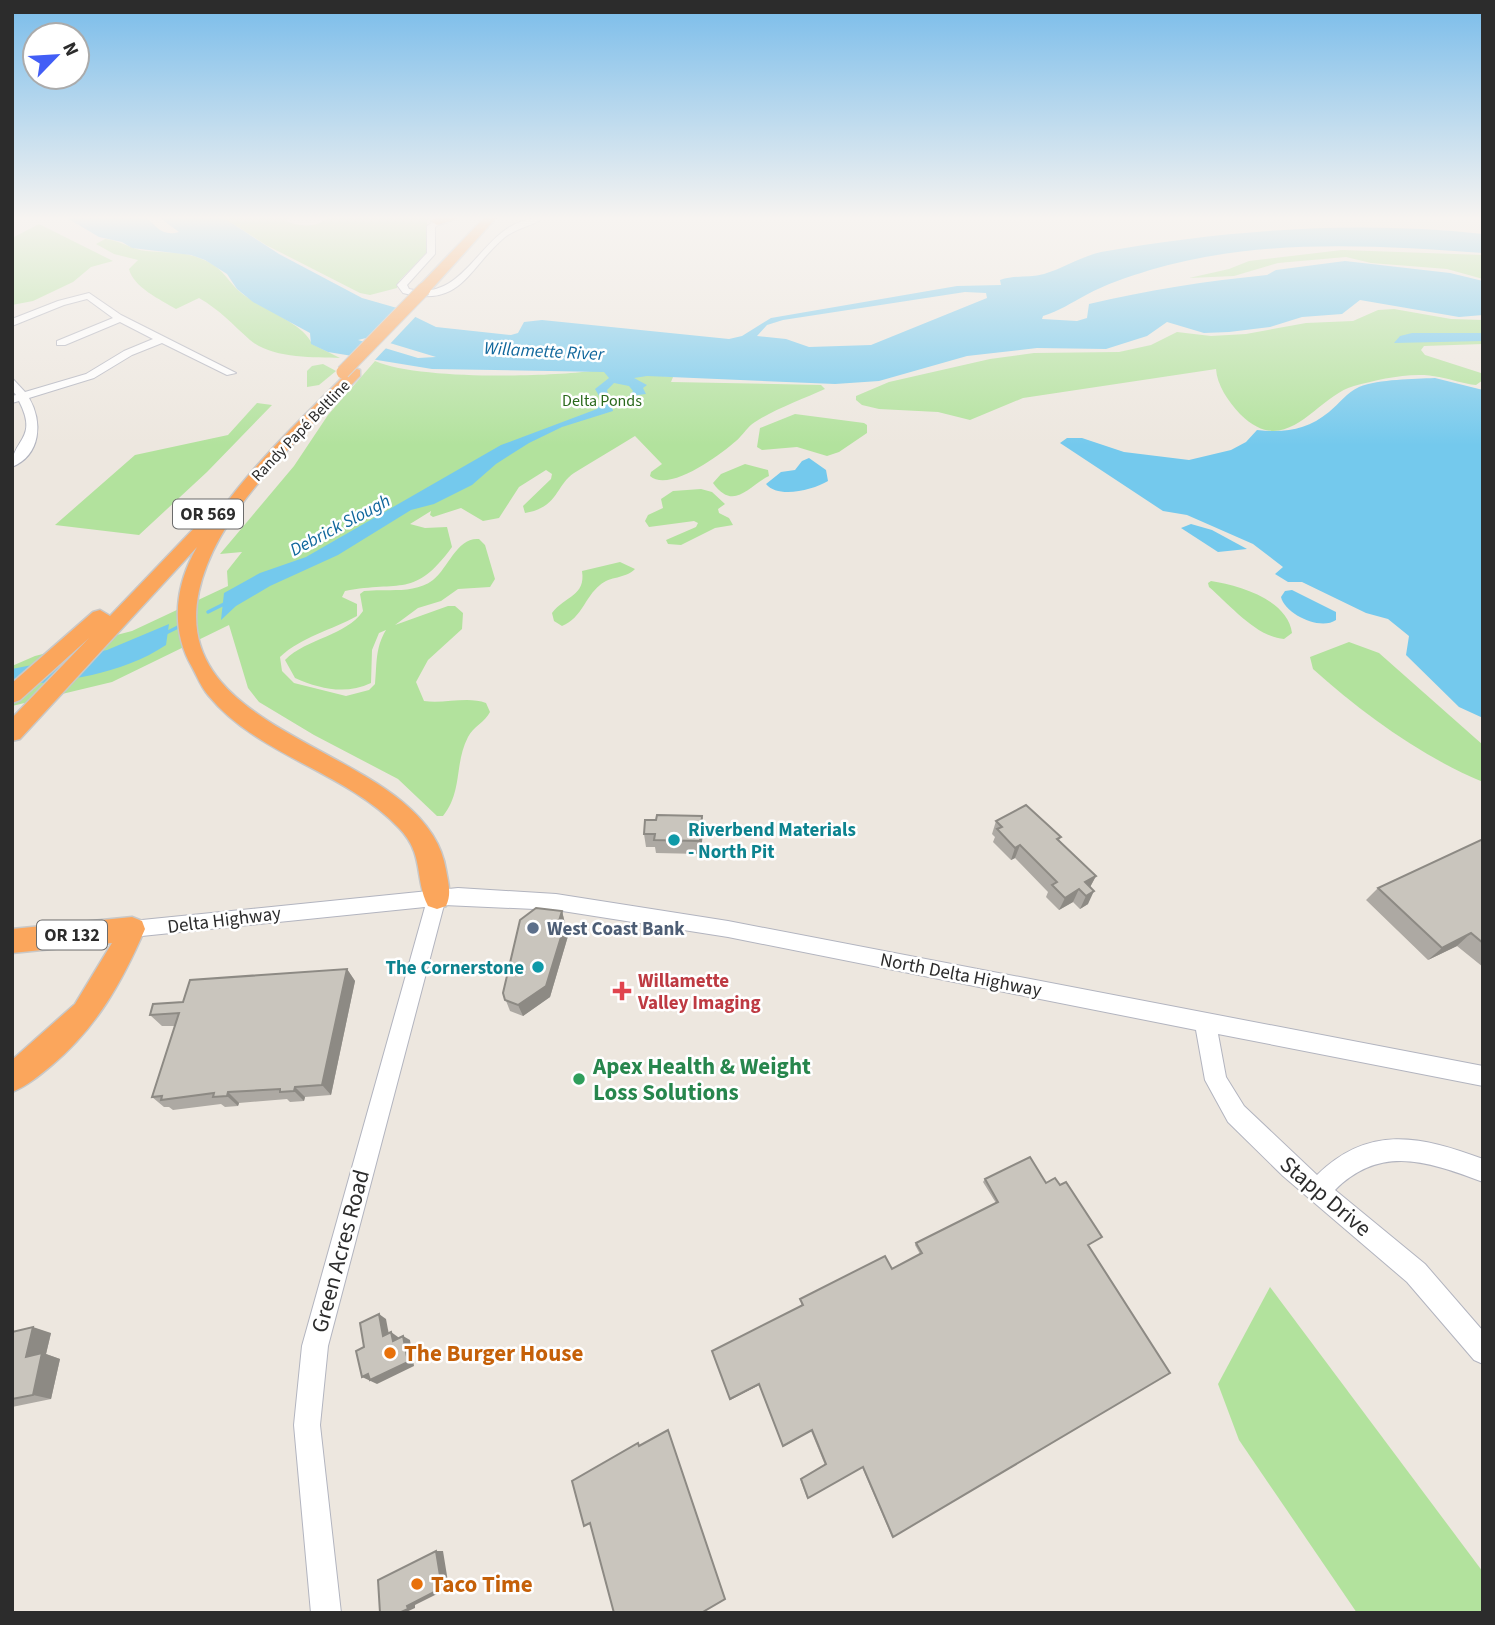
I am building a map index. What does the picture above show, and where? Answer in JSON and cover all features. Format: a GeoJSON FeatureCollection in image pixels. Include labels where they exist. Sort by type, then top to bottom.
{"type":"FeatureCollection","features":[{"type":"Feature","properties":{"kind":"highway","name":"Randy Papé Beltline"},"geometry":{"type":"LineString","coordinates":[[12,733],[25,699],[349,373],[424,294]]}},
{"type":"Feature","properties":{"kind":"highway","name":"Randy Papé Beltline"},"geometry":{"type":"LineString","coordinates":[[71,653],[323,405],[349,373]]}},
{"type":"Feature","properties":{"kind":"highway"},"geometry":{"type":"LineString","coordinates":[[323,405],[219,527],[197,565],[189,597],[190,642],[207,680],[235,712],[289,746],[375,793],[405,817],[435,865],[436,898]]}},
{"type":"Feature","properties":{"kind":"highway"},"geometry":{"type":"LineString","coordinates":[[25,699],[71,653]]}},
{"type":"Feature","properties":{"kind":"highway"},"geometry":{"type":"LineString","coordinates":[[12,1078],[53,1046],[87,1014],[108,981],[132,929]]}},
{"type":"Feature","properties":{"kind":"highway","name":"Delta Highway"},"geometry":{"type":"LineString","coordinates":[[12,941],[132,929]]}},
{"type":"Feature","properties":{"kind":"street"},"geometry":{"type":"LineString","coordinates":[[12,323],[87,296],[120,319],[231,373]]}},
{"type":"Feature","properties":{"kind":"street"},"geometry":{"type":"LineString","coordinates":[[61,343],[120,319]]}},
{"type":"Feature","properties":{"kind":"street"},"geometry":{"type":"LineString","coordinates":[[17,399],[90,376],[128,353],[162,339]]}},
{"type":"Feature","properties":{"kind":"street"},"geometry":{"type":"LineString","coordinates":[[12,381],[17,399],[32,414],[34,430],[26,448],[12,463]]}},
{"type":"Feature","properties":{"kind":"street","name":"Delta Highway"},"geometry":{"type":"LineString","coordinates":[[132,929],[436,898]]}},
{"type":"Feature","properties":{"kind":"street","name":"North Delta Highway"},"geometry":{"type":"LineString","coordinates":[[436,898],[506,898],[622,910],[1483,1076]]}},
{"type":"Feature","properties":{"kind":"street","name":"Green Acres Road"},"geometry":{"type":"LineString","coordinates":[[326,1613],[307,1425],[315,1346],[436,898]]}},
{"type":"Feature","properties":{"kind":"street","name":"Stapp Drive"},"geometry":{"type":"LineString","coordinates":[[1205,1021],[1216,1080],[1225,1099],[1251,1130],[1416,1273],[1483,1350]]}},
{"type":"Feature","properties":{"kind":"street"},"geometry":{"type":"LineString","coordinates":[[1318,1190],[1349,1160],[1388,1149],[1428,1152],[1483,1171]]}},
{"type":"Feature","properties":{"kind":"green space"},"geometry":{"type":"Polygon","coordinates":[[[12,294],[48,294],[33,301],[12,305],[12,294]]]}},
{"type":"Feature","properties":{"kind":"green space"},"geometry":{"type":"Polygon","coordinates":[[[151,294],[243,294],[290,322],[307,336],[312,344],[340,358],[293,356],[270,351],[250,340],[220,312],[199,298],[176,309],[151,294]]]}},
{"type":"Feature","properties":{"kind":"green space"},"geometry":{"type":"Polygon","coordinates":[[[1394,309],[1451,319],[1483,320],[1483,344],[1424,346],[1421,350],[1425,355],[1481,373],[1483,380],[1476,385],[1419,375],[1374,381],[1340,392],[1300,421],[1287,428],[1272,431],[1257,427],[1240,414],[1224,393],[1216,369],[1023,398],[970,420],[938,412],[879,409],[862,405],[856,400],[856,396],[889,382],[990,359],[1034,353],[1119,352],[1151,345],[1177,332],[1211,336],[1246,334],[1306,323],[1353,321],[1378,310],[1394,309]]]}},
{"type":"Feature","properties":{"kind":"green space","name":"Delta Ponds"},"geometry":{"type":"Polygon","coordinates":[[[375,361],[395,367],[450,374],[544,375],[612,370],[673,377],[671,382],[821,385],[825,389],[755,422],[718,455],[694,470],[669,480],[658,480],[650,476],[651,472],[662,464],[635,436],[574,473],[550,501],[536,510],[525,513],[523,506],[551,479],[552,474],[546,470],[519,487],[499,518],[483,521],[461,508],[433,517],[430,515],[431,511],[410,524],[425,528],[447,527],[452,547],[439,563],[416,581],[345,591],[342,597],[357,604],[357,616],[307,639],[280,657],[282,671],[294,683],[346,696],[369,690],[375,684],[378,650],[386,630],[379,633],[372,650],[371,683],[362,687],[343,690],[304,682],[295,678],[285,660],[356,619],[363,611],[360,594],[364,591],[408,589],[425,585],[439,574],[459,548],[471,540],[479,539],[485,545],[495,579],[490,587],[458,589],[441,601],[418,608],[395,625],[448,606],[455,606],[463,613],[462,629],[428,660],[416,682],[424,701],[479,701],[486,703],[490,712],[468,737],[453,797],[443,816],[437,816],[398,779],[314,735],[259,702],[248,688],[229,625],[112,682],[12,706],[12,666],[35,656],[132,631],[228,586],[227,571],[242,552],[220,554],[294,466],[328,415],[375,361]]]}},
{"type":"Feature","properties":{"kind":"green space"},"geometry":{"type":"Polygon","coordinates":[[[323,364],[336,371],[319,385],[307,387],[307,371],[312,366],[323,364]]]}},
{"type":"Feature","properties":{"kind":"green space"},"geometry":{"type":"Polygon","coordinates":[[[257,403],[272,405],[207,472],[139,535],[55,525],[135,455],[228,435],[257,403]]]}},
{"type":"Feature","properties":{"kind":"green space"},"geometry":{"type":"Polygon","coordinates":[[[795,414],[864,423],[867,425],[867,433],[839,452],[827,456],[797,447],[762,450],[757,447],[760,428],[795,414]]]}},
{"type":"Feature","properties":{"kind":"green space"},"geometry":{"type":"Polygon","coordinates":[[[745,464],[768,470],[769,476],[734,496],[728,496],[713,483],[721,474],[745,464]]]}},
{"type":"Feature","properties":{"kind":"green space"},"geometry":{"type":"Polygon","coordinates":[[[701,489],[712,492],[725,504],[718,509],[719,513],[729,518],[733,525],[715,528],[681,545],[668,544],[666,540],[696,527],[698,523],[694,521],[649,527],[645,521],[648,515],[663,508],[661,499],[673,491],[701,489]]]}},
{"type":"Feature","properties":{"kind":"green space"},"geometry":{"type":"Polygon","coordinates":[[[620,562],[635,569],[600,585],[569,622],[562,626],[554,621],[552,613],[581,586],[582,571],[620,562]]]}},
{"type":"Feature","properties":{"kind":"green space"},"geometry":{"type":"Polygon","coordinates":[[[1211,581],[1235,586],[1272,603],[1289,621],[1292,633],[1284,639],[1253,626],[1209,587],[1208,583],[1211,581]]]}},
{"type":"Feature","properties":{"kind":"green space"},"geometry":{"type":"Polygon","coordinates":[[[1349,642],[1379,653],[1483,745],[1483,782],[1415,747],[1352,702],[1313,669],[1310,657],[1349,642]]]}},
{"type":"Feature","properties":{"kind":"green space"},"geometry":{"type":"Polygon","coordinates":[[[1270,1287],[1483,1572],[1483,1613],[1357,1613],[1239,1440],[1218,1384],[1270,1287]]]}},
{"type":"Feature","properties":{"kind":"water","name":"Willamette River"},"geometry":{"type":"Polygon","coordinates":[[[243,294],[354,294],[397,308],[436,327],[511,335],[518,333],[524,322],[542,320],[729,339],[742,336],[771,318],[911,294],[953,294],[783,320],[767,325],[757,336],[786,339],[809,347],[871,345],[987,298],[986,294],[1089,294],[1043,316],[1042,319],[1077,321],[1087,318],[1089,304],[1138,294],[1483,294],[1483,315],[1459,317],[1360,300],[1342,314],[1302,317],[1270,327],[1204,333],[1167,322],[1147,336],[1106,349],[1037,348],[967,356],[879,381],[835,384],[647,376],[634,378],[647,385],[643,388],[646,394],[629,396],[633,391],[629,386],[614,383],[607,390],[613,411],[562,427],[529,443],[496,464],[472,485],[434,504],[411,510],[338,555],[270,586],[236,606],[221,620],[224,593],[260,573],[306,557],[501,445],[597,409],[602,401],[595,389],[609,378],[604,372],[432,369],[328,352],[311,344],[310,333],[243,294]],[[370,337],[358,340],[418,358],[436,357],[370,337]]]}},
{"type":"Feature","properties":{"kind":"water"},"geometry":{"type":"Polygon","coordinates":[[[1412,333],[1482,333],[1483,341],[1394,343],[1400,336],[1412,333]]]}},
{"type":"Feature","properties":{"kind":"water"},"geometry":{"type":"Polygon","coordinates":[[[1435,378],[1483,390],[1483,718],[1459,707],[1406,655],[1409,636],[1388,619],[1366,613],[1302,582],[1288,582],[1275,574],[1283,567],[1253,544],[1187,515],[1163,511],[1060,443],[1067,438],[1082,438],[1124,452],[1189,460],[1231,450],[1246,442],[1257,430],[1286,430],[1312,423],[1347,395],[1367,384],[1435,378]]]}},
{"type":"Feature","properties":{"kind":"water"},"geometry":{"type":"Polygon","coordinates":[[[809,458],[826,470],[828,481],[796,492],[771,489],[766,484],[781,472],[795,470],[802,461],[809,458]]]}},
{"type":"Feature","properties":{"kind":"water"},"geometry":{"type":"Polygon","coordinates":[[[1191,524],[1212,530],[1247,549],[1218,552],[1181,528],[1191,524]]]}},
{"type":"Feature","properties":{"kind":"water"},"geometry":{"type":"Polygon","coordinates":[[[1292,590],[1336,612],[1336,620],[1329,623],[1313,622],[1296,615],[1281,597],[1285,591],[1292,590]]]}},
{"type":"Feature","properties":{"kind":"water"},"geometry":{"type":"Polygon","coordinates":[[[169,624],[166,645],[130,663],[72,679],[12,686],[12,669],[107,650],[169,624]]]}},
{"type":"Feature","properties":{"kind":"pier"},"geometry":{"type":"Polygon","coordinates":[[[402,306],[419,313],[372,363],[350,359],[402,306]]]}},
{"type":"Feature","properties":{"kind":"building"},"geometry":{"type":"Polygon","coordinates":[[[1026,805],[1061,837],[1057,839],[1096,876],[1085,882],[1094,891],[1086,896],[1079,889],[1065,898],[1052,885],[1057,882],[1020,845],[1015,848],[997,829],[1002,827],[996,821],[1026,805]]]}},
{"type":"Feature","properties":{"kind":"building"},"geometry":{"type":"Polygon","coordinates":[[[657,815],[702,816],[700,841],[654,840],[655,834],[644,834],[645,820],[656,820],[657,815]]]}},
{"type":"Feature","properties":{"kind":"building"},"geometry":{"type":"Polygon","coordinates":[[[1483,839],[1483,943],[1471,933],[1442,948],[1378,888],[1483,839]]]}},
{"type":"Feature","properties":{"kind":"building","name":"The Cornerstone"},"geometry":{"type":"Polygon","coordinates":[[[536,908],[562,911],[558,924],[565,924],[546,986],[518,1005],[505,1000],[503,993],[520,920],[536,908]]]}},
{"type":"Feature","properties":{"kind":"building"},"geometry":{"type":"Polygon","coordinates":[[[347,969],[322,1085],[295,1087],[294,1091],[280,1092],[280,1089],[228,1092],[227,1096],[213,1097],[214,1093],[161,1100],[162,1096],[152,1097],[179,1013],[150,1015],[153,1004],[183,1002],[190,980],[347,969]]]}},
{"type":"Feature","properties":{"kind":"building"},"geometry":{"type":"Polygon","coordinates":[[[1030,1157],[1046,1183],[1055,1178],[1060,1185],[1066,1182],[1102,1237],[1088,1245],[1170,1373],[893,1537],[863,1467],[808,1498],[801,1479],[826,1464],[812,1430],[783,1446],[759,1384],[730,1399],[712,1351],[803,1305],[800,1299],[885,1256],[892,1269],[922,1253],[916,1243],[998,1202],[985,1179],[1030,1157]]]}},
{"type":"Feature","properties":{"kind":"building","name":"The Burger House"},"geometry":{"type":"Polygon","coordinates":[[[379,1314],[383,1336],[391,1332],[393,1341],[403,1336],[408,1362],[370,1380],[368,1374],[362,1377],[356,1351],[364,1347],[360,1323],[379,1314]]]}},
{"type":"Feature","properties":{"kind":"building"},"geometry":{"type":"Polygon","coordinates":[[[33,1327],[26,1357],[42,1353],[33,1395],[12,1399],[12,1332],[33,1327]]]}},
{"type":"Feature","properties":{"kind":"building"},"geometry":{"type":"Polygon","coordinates":[[[668,1430],[725,1599],[701,1613],[614,1613],[590,1523],[584,1526],[572,1481],[638,1443],[639,1446],[668,1430]]]}},
{"type":"Feature","properties":{"kind":"building","name":"Taco Time"},"geometry":{"type":"Polygon","coordinates":[[[436,1551],[442,1588],[399,1613],[380,1613],[378,1580],[436,1551]]]}},
{"type":"Feature","properties":{"kind":"waterway","name":"Debrick Slough"},"geometry":{"type":"LineString","coordinates":[[208,612],[226,603]]}},
{"type":"Feature","properties":{"kind":"waterway","name":"Debrick Slough"},"geometry":{"type":"LineString","coordinates":[[164,634],[182,625]]}},
{"type":"Feature","properties":{"kind":"place","name":"Riverbend Materials - North Pit"},"geometry":{"type":"Point","coordinates":[674,840]}},
{"type":"Feature","properties":{"kind":"place","name":"West Coast Bank"},"geometry":{"type":"Point","coordinates":[533,928]}},
{"type":"Feature","properties":{"kind":"place","name":"The Cornerstone"},"geometry":{"type":"Point","coordinates":[538,967]}},
{"type":"Feature","properties":{"kind":"place","name":"Willamette Valley Imaging"},"geometry":{"type":"Point","coordinates":[622,991]}},
{"type":"Feature","properties":{"kind":"place","name":"Apex Health & Weight Loss Solutions"},"geometry":{"type":"Point","coordinates":[579,1079]}},
{"type":"Feature","properties":{"kind":"place","name":"The Burger House"},"geometry":{"type":"Point","coordinates":[390,1353]}},
{"type":"Feature","properties":{"kind":"place","name":"Taco Time"},"geometry":{"type":"Point","coordinates":[417,1584]}}]}
